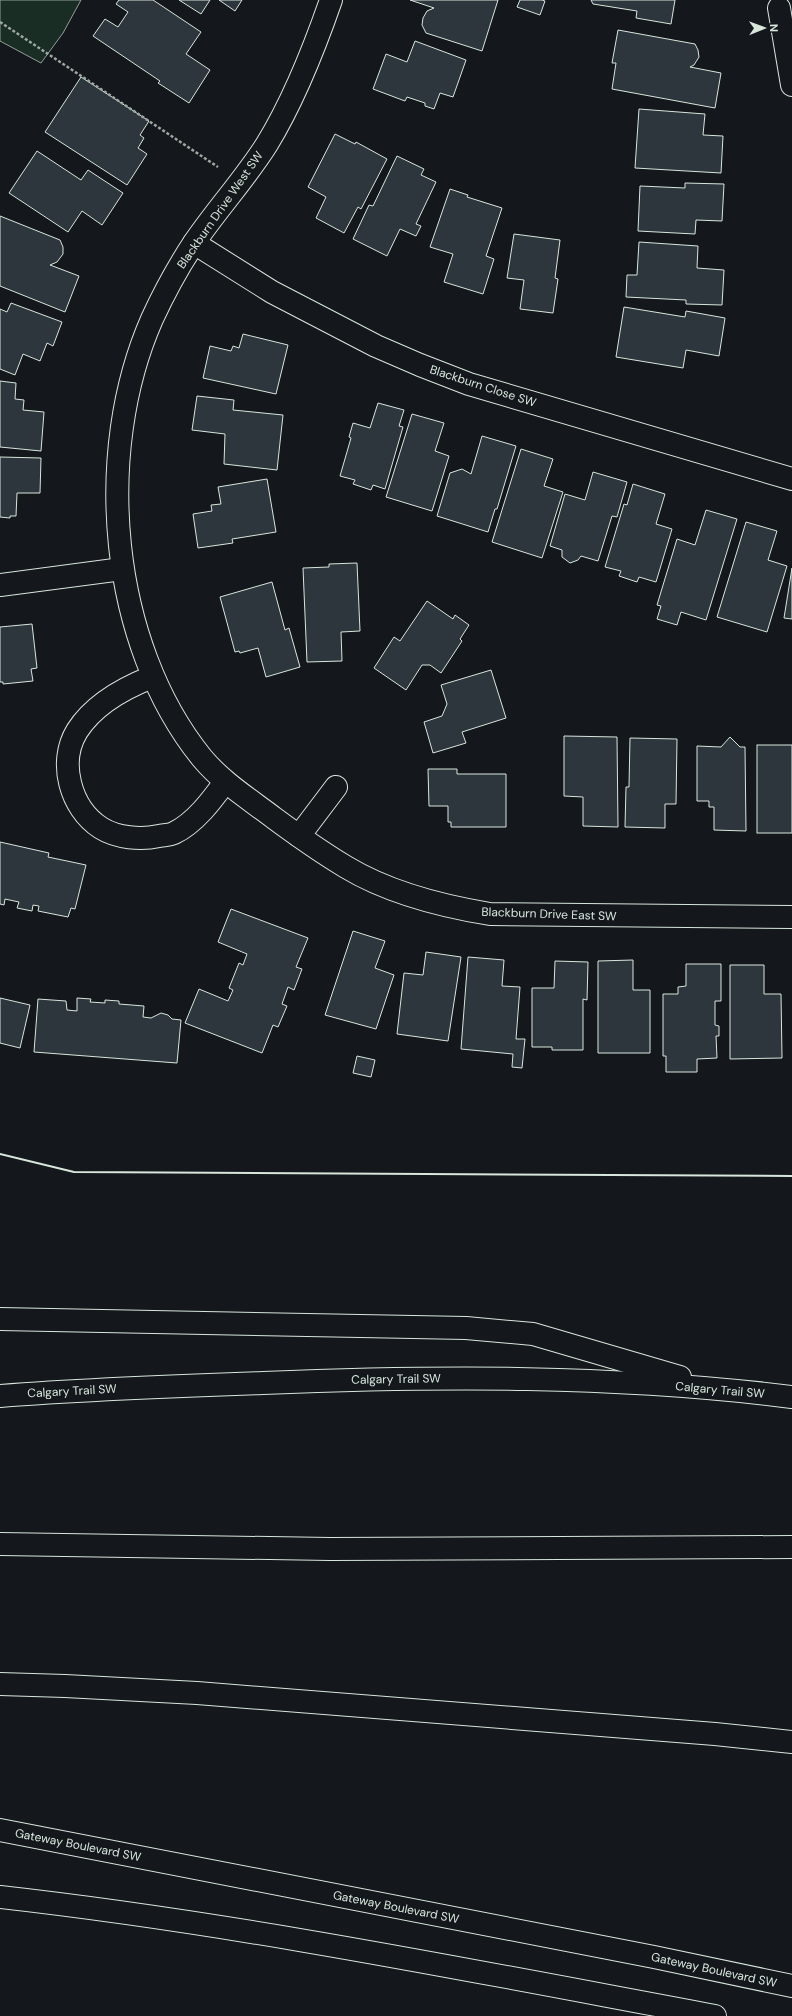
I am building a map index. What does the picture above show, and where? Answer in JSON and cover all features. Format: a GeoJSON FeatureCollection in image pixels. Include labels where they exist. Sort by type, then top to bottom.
{"type":"FeatureCollection","features":[{"type":"Feature","properties":{"kind":"main road","name":"Blackburn Drive West SW"},"geometry":{"type":"LineString","coordinates":[[122,569],[118,507],[118,470],[122,425],[129,386],[151,320],[172,279],[194,243],[267,143],[287,108],[307,64],[331,0]]}},
{"type":"Feature","properties":{"kind":"main road"},"geometry":{"type":"LineString","coordinates":[[779,8],[792,85]]}},
{"type":"Feature","properties":{"kind":"main road","name":"Blackburn Close SW"},"geometry":{"type":"LineString","coordinates":[[194,243],[272,292],[376,346],[420,365],[469,384],[792,479]]}},
{"type":"Feature","properties":{"kind":"main road"},"geometry":{"type":"LineString","coordinates":[[0,585],[122,569]]}},
{"type":"Feature","properties":{"kind":"main road","name":"Blackburn Drive East SW"},"geometry":{"type":"LineString","coordinates":[[122,569],[133,620],[152,677],[202,757],[225,782],[299,836],[348,868],[387,887],[419,898],[458,909],[490,914],[792,917]]}},
{"type":"Feature","properties":{"kind":"main road"},"geometry":{"type":"LineString","coordinates":[[152,677],[127,687],[98,706],[77,731],[68,756],[69,784],[82,811],[101,828],[125,836],[146,839],[174,833],[204,810],[225,782]]}},
{"type":"Feature","properties":{"kind":"main road"},"geometry":{"type":"LineString","coordinates":[[299,836],[336,787]]}},
{"type":"Feature","properties":{"kind":"main road"},"geometry":{"type":"LineString","coordinates":[[0,1319],[466,1328],[533,1334],[718,1388]]}},
{"type":"Feature","properties":{"kind":"main road","name":"Calgary Trail SW"},"geometry":{"type":"LineString","coordinates":[[0,1396],[81,1389],[391,1378],[562,1379],[718,1388],[792,1397]]}},
{"type":"Feature","properties":{"kind":"main road"},"geometry":{"type":"LineString","coordinates":[[0,1544],[409,1550],[792,1547]]}},
{"type":"Feature","properties":{"kind":"main road"},"geometry":{"type":"LineString","coordinates":[[0,1684],[198,1693],[792,1742]]}},
{"type":"Feature","properties":{"kind":"main road","name":"Gateway Boulevard SW"},"geometry":{"type":"LineString","coordinates":[[0,1830],[654,1957],[792,1986]]}},
{"type":"Feature","properties":{"kind":"main road"},"geometry":{"type":"LineString","coordinates":[[0,1897],[67,1905],[238,1930],[715,2016]]}},
{"type":"Feature","properties":{"kind":"path"},"geometry":{"type":"LineString","coordinates":[[0,22],[240,182]]}},
{"type":"Feature","properties":{"kind":"green space"},"geometry":{"type":"Polygon","coordinates":[[[0,0],[81,0],[63,33],[41,63],[0,41],[0,0]]]}},
{"type":"Feature","properties":{"kind":"building"},"geometry":{"type":"Polygon","coordinates":[[[119,0],[153,0],[201,32],[186,54],[210,70],[189,103],[158,83],[160,81],[93,36],[105,19],[118,27],[128,12],[116,4],[119,0]]]}},
{"type":"Feature","properties":{"kind":"building"},"geometry":{"type":"Polygon","coordinates":[[[179,0],[210,0],[201,14],[179,0]]]}},
{"type":"Feature","properties":{"kind":"building"},"geometry":{"type":"Polygon","coordinates":[[[219,0],[242,0],[235,11],[219,0]]]}},
{"type":"Feature","properties":{"kind":"building"},"geometry":{"type":"Polygon","coordinates":[[[410,0],[498,0],[482,51],[426,33],[422,25],[423,18],[427,11],[434,8],[410,0]]]}},
{"type":"Feature","properties":{"kind":"building"},"geometry":{"type":"Polygon","coordinates":[[[520,0],[545,1],[540,15],[517,7],[520,0]]]}},
{"type":"Feature","properties":{"kind":"building"},"geometry":{"type":"Polygon","coordinates":[[[591,0],[675,0],[671,24],[636,18],[637,11],[593,4],[591,0]]]}},
{"type":"Feature","properties":{"kind":"building"},"geometry":{"type":"Polygon","coordinates":[[[618,30],[695,44],[699,57],[694,65],[690,67],[721,73],[715,108],[612,89],[616,63],[612,63],[618,30]]]}},
{"type":"Feature","properties":{"kind":"building"},"geometry":{"type":"Polygon","coordinates":[[[415,41],[466,60],[453,97],[440,93],[434,109],[425,106],[425,103],[407,97],[405,101],[373,89],[386,54],[407,62],[415,41]]]}},
{"type":"Feature","properties":{"kind":"building"},"geometry":{"type":"Polygon","coordinates":[[[81,77],[149,121],[140,135],[144,138],[138,148],[147,154],[127,185],[45,132],[81,77]]]}},
{"type":"Feature","properties":{"kind":"building"},"geometry":{"type":"Polygon","coordinates":[[[639,109],[705,114],[703,135],[723,136],[721,173],[635,168],[639,109]]]}},
{"type":"Feature","properties":{"kind":"building"},"geometry":{"type":"Polygon","coordinates":[[[335,134],[355,144],[356,142],[387,159],[361,209],[358,207],[344,233],[316,218],[326,197],[308,187],[335,134]]]}},
{"type":"Feature","properties":{"kind":"building"},"geometry":{"type":"Polygon","coordinates":[[[37,151],[81,180],[88,170],[123,193],[102,225],[82,211],[68,232],[9,193],[37,151]]]}},
{"type":"Feature","properties":{"kind":"building"},"geometry":{"type":"Polygon","coordinates":[[[397,156],[424,169],[421,175],[436,182],[416,224],[421,226],[416,236],[400,229],[387,256],[353,239],[369,205],[373,206],[397,156]]]}},
{"type":"Feature","properties":{"kind":"building"},"geometry":{"type":"Polygon","coordinates":[[[685,183],[724,184],[722,221],[696,220],[695,234],[638,231],[640,186],[685,188],[685,183]]]}},
{"type":"Feature","properties":{"kind":"building"},"geometry":{"type":"Polygon","coordinates":[[[450,189],[468,195],[467,197],[502,208],[486,256],[494,259],[483,294],[444,282],[453,254],[430,247],[450,189]]]}},
{"type":"Feature","properties":{"kind":"building"},"geometry":{"type":"Polygon","coordinates":[[[0,216],[60,240],[63,247],[63,254],[57,262],[50,265],[79,276],[65,312],[0,286],[0,216]]]}},
{"type":"Feature","properties":{"kind":"building"},"geometry":{"type":"Polygon","coordinates":[[[514,234],[560,240],[555,278],[558,279],[553,313],[520,309],[524,280],[507,278],[514,234]]]}},
{"type":"Feature","properties":{"kind":"building"},"geometry":{"type":"Polygon","coordinates":[[[639,242],[698,246],[697,268],[724,270],[722,305],[686,304],[686,300],[626,297],[627,275],[637,275],[639,242]]]}},
{"type":"Feature","properties":{"kind":"building"},"geometry":{"type":"Polygon","coordinates":[[[11,303],[62,322],[53,346],[47,343],[40,361],[23,354],[15,375],[0,369],[0,309],[7,312],[11,303]]]}},
{"type":"Feature","properties":{"kind":"building"},"geometry":{"type":"Polygon","coordinates":[[[624,307],[685,317],[686,311],[725,318],[719,356],[686,350],[683,368],[616,357],[624,307]]]}},
{"type":"Feature","properties":{"kind":"building"},"geometry":{"type":"Polygon","coordinates":[[[243,334],[288,345],[276,394],[203,378],[210,346],[231,351],[233,346],[239,348],[243,334]]]}},
{"type":"Feature","properties":{"kind":"building"},"geometry":{"type":"Polygon","coordinates":[[[0,381],[16,383],[15,399],[24,400],[23,410],[44,412],[41,451],[0,447],[0,381]]]}},
{"type":"Feature","properties":{"kind":"building"},"geometry":{"type":"Polygon","coordinates":[[[197,396],[234,400],[233,410],[283,415],[277,470],[224,464],[225,434],[192,430],[197,396]]]}},
{"type":"Feature","properties":{"kind":"building"},"geometry":{"type":"Polygon","coordinates":[[[378,403],[404,410],[399,426],[403,427],[385,489],[373,485],[371,490],[353,484],[355,480],[340,476],[351,438],[349,437],[353,423],[370,428],[378,403]]]}},
{"type":"Feature","properties":{"kind":"building"},"geometry":{"type":"Polygon","coordinates":[[[412,414],[444,423],[435,451],[449,456],[432,511],[386,497],[412,414]]]}},
{"type":"Feature","properties":{"kind":"building"},"geometry":{"type":"Polygon","coordinates":[[[482,436],[516,446],[497,509],[495,509],[488,532],[437,516],[450,473],[462,469],[471,474],[482,436]]]}},
{"type":"Feature","properties":{"kind":"building"},"geometry":{"type":"Polygon","coordinates":[[[521,449],[553,459],[544,486],[563,492],[542,558],[492,542],[521,449]]]}},
{"type":"Feature","properties":{"kind":"building"},"geometry":{"type":"Polygon","coordinates":[[[0,457],[41,458],[40,493],[17,493],[16,516],[10,516],[10,518],[0,517],[0,457]]]}},
{"type":"Feature","properties":{"kind":"building"},"geometry":{"type":"Polygon","coordinates":[[[593,472],[627,482],[617,517],[612,516],[598,561],[581,556],[578,560],[570,563],[562,557],[562,550],[550,546],[565,494],[585,500],[593,472]]]}},
{"type":"Feature","properties":{"kind":"building"},"geometry":{"type":"Polygon","coordinates":[[[267,479],[276,532],[232,539],[233,543],[198,548],[193,514],[212,511],[211,505],[221,504],[218,487],[267,479]]]}},
{"type":"Feature","properties":{"kind":"building"},"geometry":{"type":"Polygon","coordinates":[[[633,484],[665,494],[656,524],[672,529],[656,582],[639,577],[637,582],[619,576],[621,571],[605,567],[624,504],[627,505],[633,484]]]}},
{"type":"Feature","properties":{"kind":"building"},"geometry":{"type":"Polygon","coordinates":[[[706,510],[737,519],[706,620],[681,612],[677,625],[657,619],[661,606],[657,605],[677,539],[695,545],[706,510]]]}},
{"type":"Feature","properties":{"kind":"building"},"geometry":{"type":"Polygon","coordinates":[[[746,522],[777,531],[768,560],[787,566],[767,632],[717,617],[746,522]]]}},
{"type":"Feature","properties":{"kind":"building"},"geometry":{"type":"Polygon","coordinates":[[[357,563],[360,631],[341,632],[342,661],[307,662],[303,568],[329,567],[329,564],[357,563]]]}},
{"type":"Feature","properties":{"kind":"building"},"geometry":{"type":"Polygon","coordinates":[[[792,568],[792,619],[784,618],[792,568]]]}},
{"type":"Feature","properties":{"kind":"building"},"geometry":{"type":"Polygon","coordinates":[[[272,582],[285,630],[289,628],[300,667],[266,677],[258,648],[240,653],[239,651],[235,652],[220,597],[272,582]]]}},
{"type":"Feature","properties":{"kind":"building"},"geometry":{"type":"Polygon","coordinates":[[[427,601],[453,619],[455,615],[469,625],[460,639],[462,641],[441,673],[430,665],[422,665],[406,690],[374,668],[394,637],[400,641],[427,601]]]}},
{"type":"Feature","properties":{"kind":"building"},"geometry":{"type":"Polygon","coordinates":[[[32,624],[37,668],[31,669],[33,681],[3,684],[3,682],[0,682],[0,627],[32,624]]]}},
{"type":"Feature","properties":{"kind":"building"},"geometry":{"type":"Polygon","coordinates":[[[491,670],[506,718],[462,732],[466,743],[433,753],[424,722],[442,716],[447,704],[441,685],[491,670]]]}},
{"type":"Feature","properties":{"kind":"building"},"geometry":{"type":"Polygon","coordinates":[[[564,736],[617,737],[618,827],[583,826],[583,797],[564,796],[564,736]]]}},
{"type":"Feature","properties":{"kind":"building"},"geometry":{"type":"Polygon","coordinates":[[[730,737],[740,747],[745,747],[746,831],[714,830],[714,807],[709,807],[709,801],[697,801],[697,746],[721,747],[730,737]]]}},
{"type":"Feature","properties":{"kind":"building"},"geometry":{"type":"Polygon","coordinates":[[[630,738],[677,739],[676,804],[665,804],[665,828],[625,827],[626,787],[629,787],[630,738]]]}},
{"type":"Feature","properties":{"kind":"building"},"geometry":{"type":"Polygon","coordinates":[[[757,745],[792,745],[792,833],[757,833],[757,745]]]}},
{"type":"Feature","properties":{"kind":"building"},"geometry":{"type":"Polygon","coordinates":[[[428,769],[457,769],[457,774],[506,774],[506,827],[451,827],[451,822],[448,822],[448,806],[429,806],[428,769]]]}},
{"type":"Feature","properties":{"kind":"building"},"geometry":{"type":"Polygon","coordinates":[[[0,842],[49,853],[48,857],[86,865],[75,909],[71,908],[68,917],[38,911],[39,906],[33,905],[32,911],[17,908],[19,902],[5,899],[4,905],[0,904],[0,842]]]}},
{"type":"Feature","properties":{"kind":"building"},"geometry":{"type":"Polygon","coordinates":[[[231,909],[308,938],[296,967],[302,969],[294,990],[288,987],[282,1004],[287,1006],[278,1027],[273,1025],[262,1053],[185,1023],[199,989],[228,1001],[233,990],[229,988],[239,963],[243,965],[247,954],[218,942],[231,909]]]}},
{"type":"Feature","properties":{"kind":"building"},"geometry":{"type":"Polygon","coordinates":[[[353,931],[385,941],[375,968],[394,975],[376,1029],[325,1015],[353,931]]]}},
{"type":"Feature","properties":{"kind":"building"},"geometry":{"type":"Polygon","coordinates":[[[426,952],[461,957],[448,1041],[397,1034],[404,973],[423,975],[426,952]]]}},
{"type":"Feature","properties":{"kind":"building"},"geometry":{"type":"Polygon","coordinates":[[[468,957],[504,960],[502,986],[520,987],[516,1039],[525,1039],[522,1068],[512,1067],[513,1054],[461,1049],[468,957]]]}},
{"type":"Feature","properties":{"kind":"building"},"geometry":{"type":"Polygon","coordinates":[[[633,960],[633,990],[650,990],[650,1053],[598,1053],[598,961],[633,960]]]}},
{"type":"Feature","properties":{"kind":"building"},"geometry":{"type":"Polygon","coordinates":[[[555,961],[588,962],[587,1000],[583,999],[583,1050],[552,1050],[552,1047],[532,1047],[532,988],[554,988],[555,961]]]}},
{"type":"Feature","properties":{"kind":"building"},"geometry":{"type":"Polygon","coordinates":[[[686,964],[721,964],[721,1001],[715,1001],[715,1025],[719,1026],[719,1036],[716,1036],[717,1058],[697,1059],[697,1072],[666,1072],[666,1056],[663,1056],[663,994],[678,994],[678,987],[686,986],[686,964]]]}},
{"type":"Feature","properties":{"kind":"building"},"geometry":{"type":"Polygon","coordinates":[[[730,965],[764,965],[764,994],[781,994],[782,1058],[730,1059],[730,965]]]}},
{"type":"Feature","properties":{"kind":"building"},"geometry":{"type":"Polygon","coordinates":[[[0,998],[30,1005],[20,1048],[0,1043],[0,998]]]}},
{"type":"Feature","properties":{"kind":"building"},"geometry":{"type":"Polygon","coordinates":[[[77,998],[91,999],[90,1002],[105,1003],[105,1000],[119,1001],[119,1004],[144,1006],[143,1017],[151,1018],[161,1013],[168,1015],[172,1019],[181,1020],[177,1063],[34,1052],[38,999],[66,1001],[67,1010],[77,1011],[77,998]]]}},
{"type":"Feature","properties":{"kind":"building"},"geometry":{"type":"Polygon","coordinates":[[[357,1056],[375,1060],[371,1077],[353,1073],[357,1056]]]}},
{"type":"Feature","properties":{"kind":"wall"},"geometry":{"type":"LineString","coordinates":[[0,1154],[74,1172],[792,1176]]}}]}
